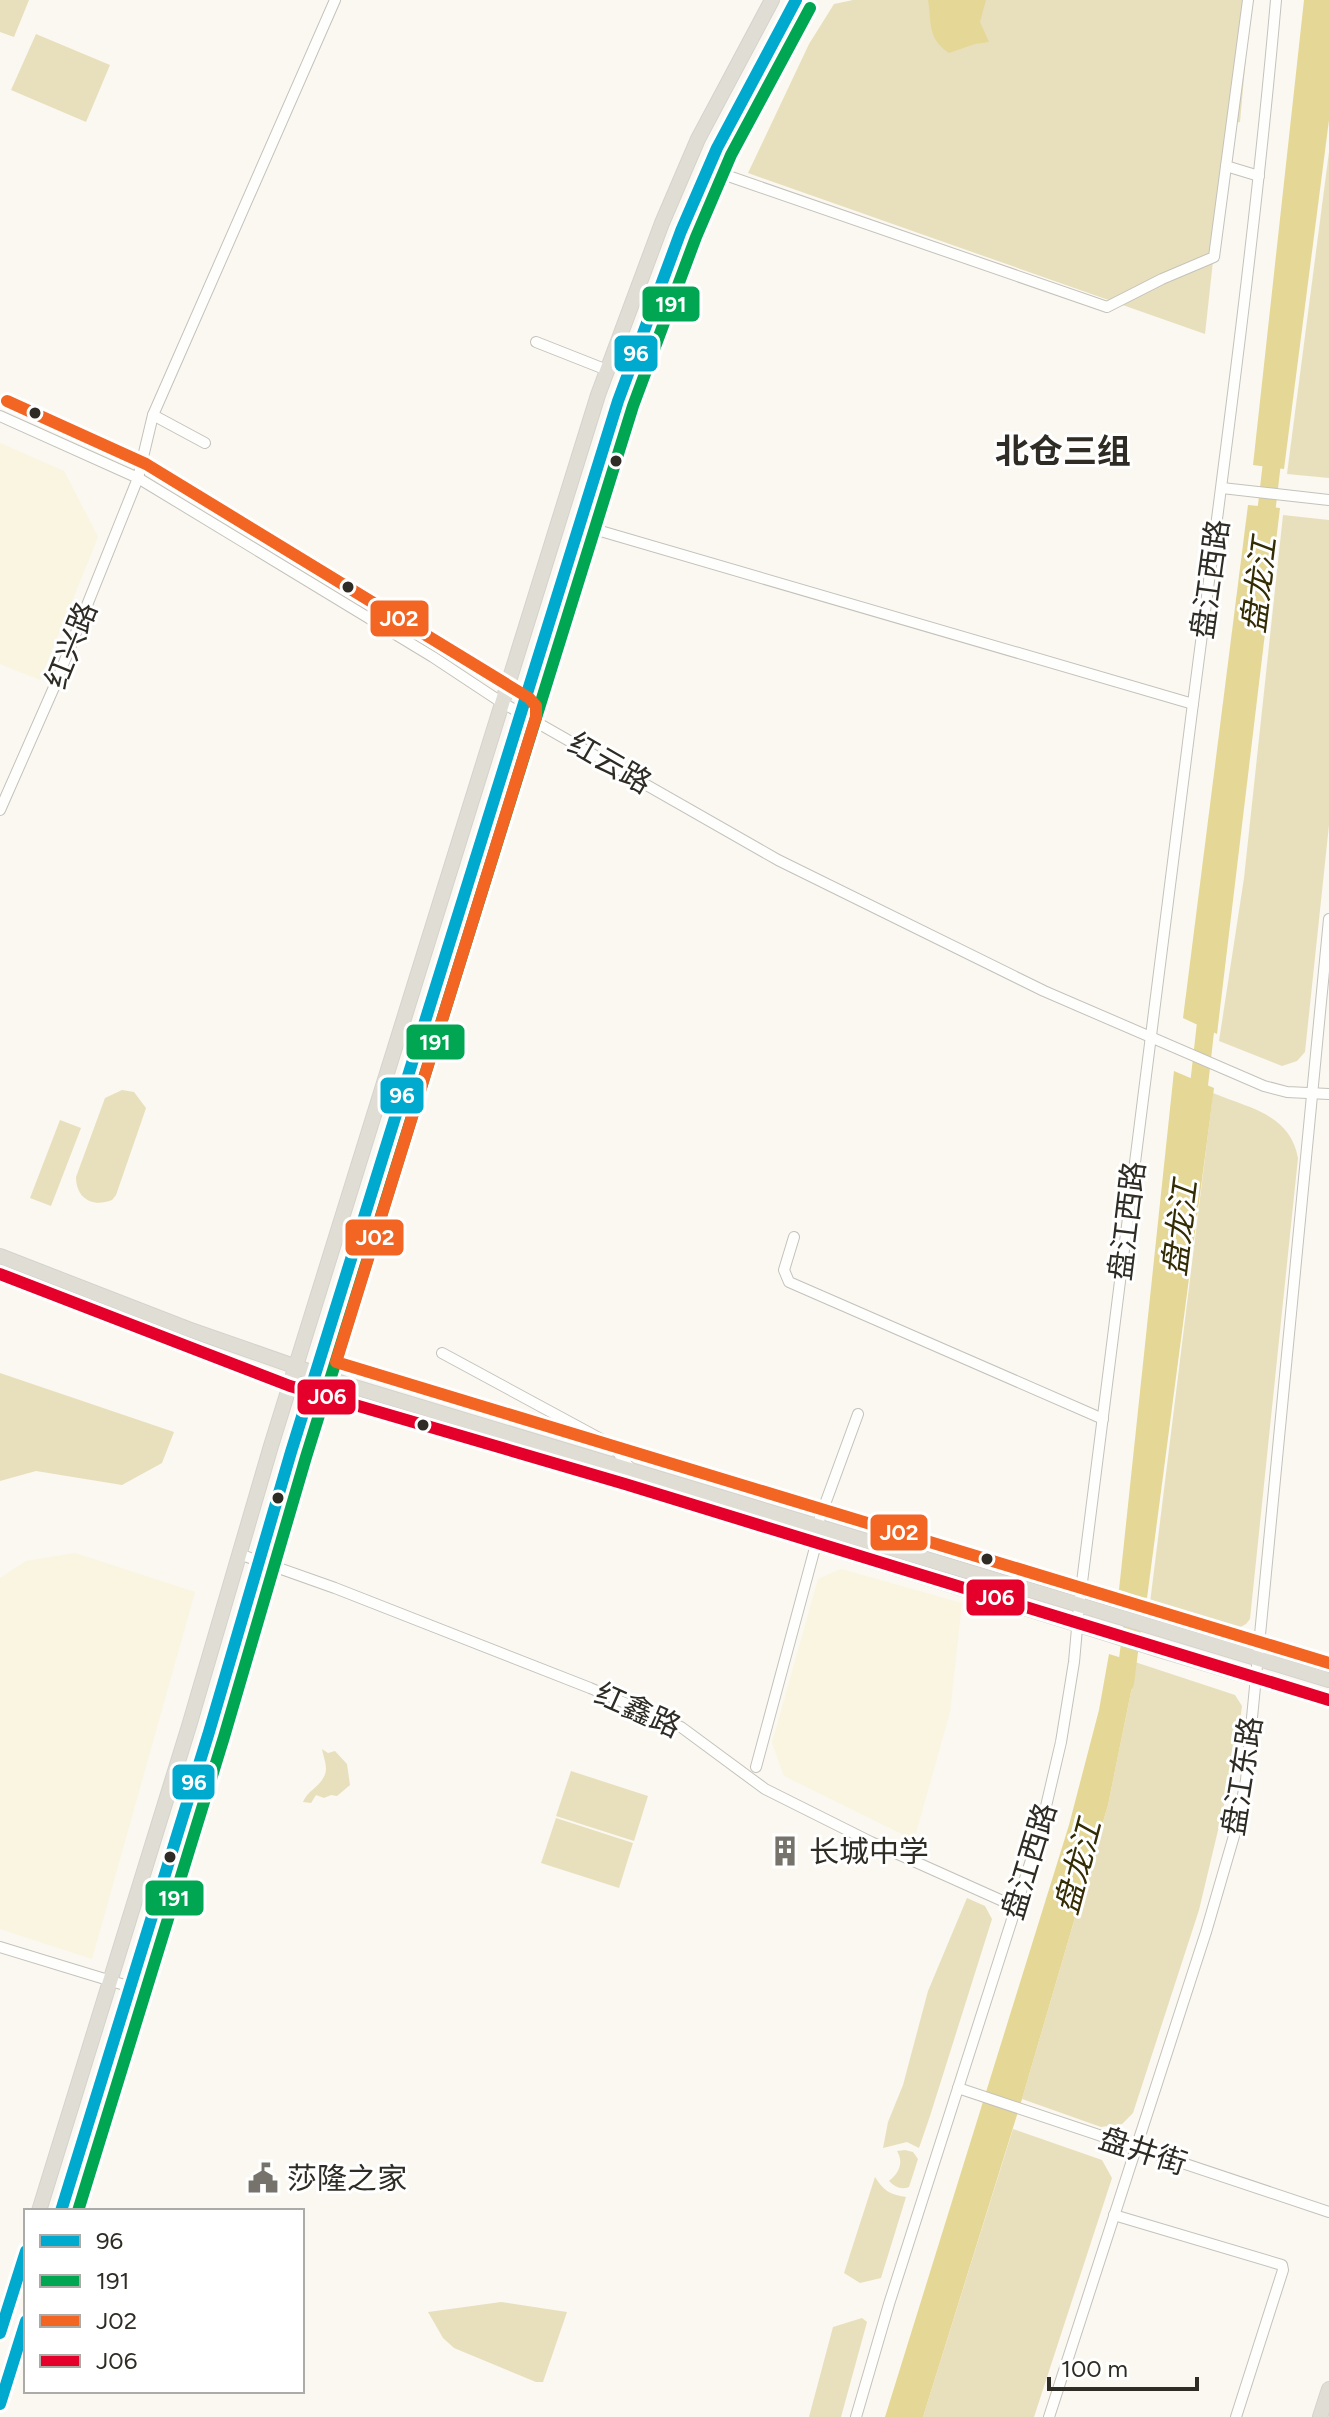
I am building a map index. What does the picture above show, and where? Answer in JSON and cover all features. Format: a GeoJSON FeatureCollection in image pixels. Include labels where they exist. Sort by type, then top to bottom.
{"type":"FeatureCollection","features":[{"type":"Feature","properties":{"kind":"main road"},"geometry":{"type":"LineString","coordinates":[[40,2209],[501,702],[607,370],[662,223],[698,139],[772,0]]}},
{"type":"Feature","properties":{"kind":"main road"},"geometry":{"type":"LineString","coordinates":[[62,2209],[310,1392],[618,401],[681,231],[708,169],[796,0]]}},
{"type":"Feature","properties":{"kind":"main road"},"geometry":{"type":"LineString","coordinates":[[0,1256],[296,1367],[1329,1680]]}},
{"type":"Feature","properties":{"kind":"main road"},"geometry":{"type":"LineString","coordinates":[[0,1274],[290,1386],[1329,1700]]}},
{"type":"Feature","properties":{"kind":"main road"},"geometry":{"type":"LineString","coordinates":[[0,2333],[24,2257]]}},
{"type":"Feature","properties":{"kind":"main road"},"geometry":{"type":"LineString","coordinates":[[0,2404],[24,2327]]}},
{"type":"Feature","properties":{"kind":"main road"},"geometry":{"type":"LineString","coordinates":[[1320,2417],[1329,2389]]}},
{"type":"Feature","properties":{"kind":"street","name":"红兴路"},"geometry":{"type":"LineString","coordinates":[[0,810],[55,685],[138,478],[153,415],[335,0]]}},
{"type":"Feature","properties":{"kind":"street"},"geometry":{"type":"LineString","coordinates":[[708,169],[1107,307],[1214,257],[1248,0]]}},
{"type":"Feature","properties":{"kind":"street","name":"盘江西路"},"geometry":{"type":"LineString","coordinates":[[856,2417],[1040,1832],[1061,1742],[1074,1662],[1150,1037],[1222,488],[1259,176],[1276,0]]}},
{"type":"Feature","properties":{"kind":"street"},"geometry":{"type":"LineString","coordinates":[[1226,166],[1259,176]]}},
{"type":"Feature","properties":{"kind":"street"},"geometry":{"type":"LineString","coordinates":[[536,342],[607,370]]}},
{"type":"Feature","properties":{"kind":"street"},"geometry":{"type":"LineString","coordinates":[[153,415],[205,443]]}},
{"type":"Feature","properties":{"kind":"street","name":"红云路"},"geometry":{"type":"LineString","coordinates":[[0,416],[138,478],[423,650],[501,702],[778,860],[1044,991],[1264,1086],[1287,1092],[1329,1094]]}},
{"type":"Feature","properties":{"kind":"street"},"geometry":{"type":"LineString","coordinates":[[1222,488],[1329,500]]}},
{"type":"Feature","properties":{"kind":"street"},"geometry":{"type":"LineString","coordinates":[[580,525],[1193,704]]}},
{"type":"Feature","properties":{"kind":"street","name":"盘江东路"},"geometry":{"type":"LineString","coordinates":[[1049,2417],[1236,1829],[1246,1780],[1329,919]]}},
{"type":"Feature","properties":{"kind":"street"},"geometry":{"type":"LineString","coordinates":[[794,1237],[784,1270],[789,1282],[1103,1419]]}},
{"type":"Feature","properties":{"kind":"street"},"geometry":{"type":"LineString","coordinates":[[442,1353],[612,1445],[630,1468]]}},
{"type":"Feature","properties":{"kind":"street"},"geometry":{"type":"LineString","coordinates":[[817,1526],[858,1414]]}},
{"type":"Feature","properties":{"kind":"street"},"geometry":{"type":"LineString","coordinates":[[756,1767],[816,1544]]}},
{"type":"Feature","properties":{"kind":"street","name":"红鑫路"},"geometry":{"type":"LineString","coordinates":[[239,1554],[575,1682],[681,1727],[765,1789],[871,1842],[1016,1907]]}},
{"type":"Feature","properties":{"kind":"street"},"geometry":{"type":"LineString","coordinates":[[0,1947],[131,1987]]}},
{"type":"Feature","properties":{"kind":"street","name":"盘井街"},"geometry":{"type":"LineString","coordinates":[[958,2088],[1329,2212]]}},
{"type":"Feature","properties":{"kind":"street"},"geometry":{"type":"LineString","coordinates":[[1114,2215],[1282,2265],[1283,2270],[1236,2417]]}},
{"type":"Feature","properties":{"kind":"shaded area"},"geometry":{"type":"Polygon","coordinates":[[[0,0],[29,0],[14,37],[0,32],[0,0]]]}},
{"type":"Feature","properties":{"kind":"shaded area"},"geometry":{"type":"Polygon","coordinates":[[[853,0],[1251,0],[1240,122],[1228,124],[1205,334],[748,173],[809,44],[834,4],[853,0]]]}},
{"type":"Feature","properties":{"kind":"shaded area"},"geometry":{"type":"Polygon","coordinates":[[[36,34],[110,65],[86,122],[11,90],[36,34]]]}},
{"type":"Feature","properties":{"kind":"shaded area"},"geometry":{"type":"Polygon","coordinates":[[[1329,152],[1329,478],[1287,474],[1329,152]]]}},
{"type":"Feature","properties":{"kind":"shaded area"},"geometry":{"type":"Polygon","coordinates":[[[0,443],[64,471],[98,537],[40,680],[0,664],[0,443]]]}},
{"type":"Feature","properties":{"kind":"shaded area"},"geometry":{"type":"Polygon","coordinates":[[[1283,515],[1329,520],[1329,825],[1305,1052],[1297,1061],[1282,1066],[1219,1041],[1244,878],[1283,515]]]}},
{"type":"Feature","properties":{"kind":"shaded area"},"geometry":{"type":"Polygon","coordinates":[[[122,1090],[134,1092],[146,1108],[116,1195],[112,1200],[92,1202],[82,1196],[76,1177],[105,1098],[122,1090]]]}},
{"type":"Feature","properties":{"kind":"shaded area"},"geometry":{"type":"Polygon","coordinates":[[[1213,1093],[1277,1122],[1294,1143],[1298,1158],[1250,1619],[1235,1630],[1150,1603],[1213,1093]]]}},
{"type":"Feature","properties":{"kind":"shaded area"},"geometry":{"type":"Polygon","coordinates":[[[60,1120],[81,1128],[51,1206],[30,1198],[60,1120]]]}},
{"type":"Feature","properties":{"kind":"shaded area"},"geometry":{"type":"Polygon","coordinates":[[[0,1373],[174,1432],[162,1463],[122,1485],[36,1471],[0,1481],[0,1373]]]}},
{"type":"Feature","properties":{"kind":"shaded area"},"geometry":{"type":"Polygon","coordinates":[[[75,1553],[195,1592],[92,1959],[0,1929],[0,1578],[26,1561],[75,1553]]]}},
{"type":"Feature","properties":{"kind":"shaded area"},"geometry":{"type":"Polygon","coordinates":[[[841,1569],[962,1603],[950,1712],[914,1840],[784,1776],[772,1743],[818,1579],[841,1569]]]}},
{"type":"Feature","properties":{"kind":"shaded area"},"geometry":{"type":"Polygon","coordinates":[[[1135,1662],[1235,1695],[1242,1706],[1235,1759],[1199,1910],[1133,2113],[1122,2124],[1101,2127],[1022,2099],[1108,1805],[1135,1662]]]}},
{"type":"Feature","properties":{"kind":"shaded area"},"geometry":{"type":"Polygon","coordinates":[[[322,1749],[328,1753],[335,1751],[347,1764],[350,1785],[337,1796],[324,1798],[316,1795],[311,1803],[303,1802],[325,1774],[322,1749]]]}},
{"type":"Feature","properties":{"kind":"shaded area"},"geometry":{"type":"Polygon","coordinates":[[[571,1771],[648,1796],[634,1841],[556,1816],[571,1771]]]}},
{"type":"Feature","properties":{"kind":"shaded area"},"geometry":{"type":"Polygon","coordinates":[[[556,1818],[633,1843],[619,1888],[541,1863],[556,1818]]]}},
{"type":"Feature","properties":{"kind":"shaded area"},"geometry":{"type":"Polygon","coordinates":[[[967,1898],[985,1906],[992,1919],[930,2116],[919,2148],[907,2142],[883,2148],[928,1991],[967,1898]]]}},
{"type":"Feature","properties":{"kind":"shaded area"},"geometry":{"type":"Polygon","coordinates":[[[1013,2129],[1102,2160],[1112,2178],[1034,2417],[923,2417],[1013,2129]]]}},
{"type":"Feature","properties":{"kind":"shaded area"},"geometry":{"type":"Polygon","coordinates":[[[897,2151],[913,2152],[918,2159],[909,2187],[901,2188],[889,2181],[899,2168],[897,2151]]]}},
{"type":"Feature","properties":{"kind":"shaded area"},"geometry":{"type":"Polygon","coordinates":[[[875,2177],[888,2191],[906,2197],[881,2278],[860,2283],[844,2273],[875,2177]]]}},
{"type":"Feature","properties":{"kind":"shaded area"},"geometry":{"type":"Polygon","coordinates":[[[501,2302],[567,2312],[543,2382],[536,2382],[454,2348],[443,2338],[428,2312],[501,2302]]]}},
{"type":"Feature","properties":{"kind":"shaded area"},"geometry":{"type":"Polygon","coordinates":[[[862,2318],[867,2322],[841,2417],[809,2417],[833,2327],[862,2318]]]}},
{"type":"Feature","properties":{"kind":"water"},"geometry":{"type":"Polygon","coordinates":[[[928,0],[986,0],[980,22],[989,42],[949,53],[934,36],[928,0]]]}},
{"type":"Feature","properties":{"kind":"water"},"geometry":{"type":"Polygon","coordinates":[[[1304,0],[1329,0],[1329,120],[1284,469],[1253,465],[1304,0]]]}},
{"type":"Feature","properties":{"kind":"water"},"geometry":{"type":"Polygon","coordinates":[[[1248,505],[1280,508],[1217,1034],[1183,1018],[1248,505]]]}},
{"type":"Feature","properties":{"kind":"water"},"geometry":{"type":"Polygon","coordinates":[[[1174,1071],[1214,1088],[1147,1598],[1119,1590],[1174,1071]]]}},
{"type":"Feature","properties":{"kind":"water"},"geometry":{"type":"Polygon","coordinates":[[[1109,1654],[1135,1662],[1134,1677],[1108,1805],[1022,2099],[923,2417],[885,2417],[1069,1825],[1099,1710],[1109,1654]]]}},
{"type":"Feature","properties":{"kind":"waterway","name":"盘龙江"},"geometry":{"type":"LineString","coordinates":[[1264,531],[1274,445]]}},
{"type":"Feature","properties":{"kind":"waterway","name":"盘龙江"},"geometry":{"type":"LineString","coordinates":[[1197,1103],[1208,1005]]}},
{"type":"Feature","properties":{"kind":"waterway","name":"盘龙江"},"geometry":{"type":"LineString","coordinates":[[1125,1683],[1139,1573]]}},
{"type":"Feature","properties":{"kind":"transit line","name":"96"},"geometry":{"type":"LineString","coordinates":[[62,2209],[209,1732],[291,1452],[618,401],[681,231],[717,148],[796,0]]}},
{"type":"Feature","properties":{"kind":"transit line","name":"191"},"geometry":{"type":"LineString","coordinates":[[79,2209],[224,1737],[306,1457],[633,406],[696,237],[731,155],[810,8]]}},
{"type":"Feature","properties":{"kind":"transit line","name":"J02"},"geometry":{"type":"LineString","coordinates":[[7,401],[146,464],[529,698],[536,706],[536,717],[336,1362],[1329,1663]]}},
{"type":"Feature","properties":{"kind":"transit line","name":"J06"},"geometry":{"type":"LineString","coordinates":[[0,1274],[290,1386],[625,1484],[1329,1700]]}},
{"type":"Feature","properties":{"kind":"transit line","name":"96"},"geometry":{"type":"LineString","coordinates":[[0,2333],[24,2257]]}},
{"type":"Feature","properties":{"kind":"transit line","name":"96"},"geometry":{"type":"LineString","coordinates":[[0,2404],[24,2327]]}},
{"type":"Feature","properties":{"kind":"place","name":"长城中学"},"geometry":{"type":"Point","coordinates":[785,1851]}},
{"type":"Feature","properties":{"kind":"place","name":"莎隆之家"},"geometry":{"type":"Point","coordinates":[263,2178]}},
{"type":"Feature","properties":{"kind":"district","name":"北仓三组"},"geometry":{"type":"Point","coordinates":[1063,451]}}]}
